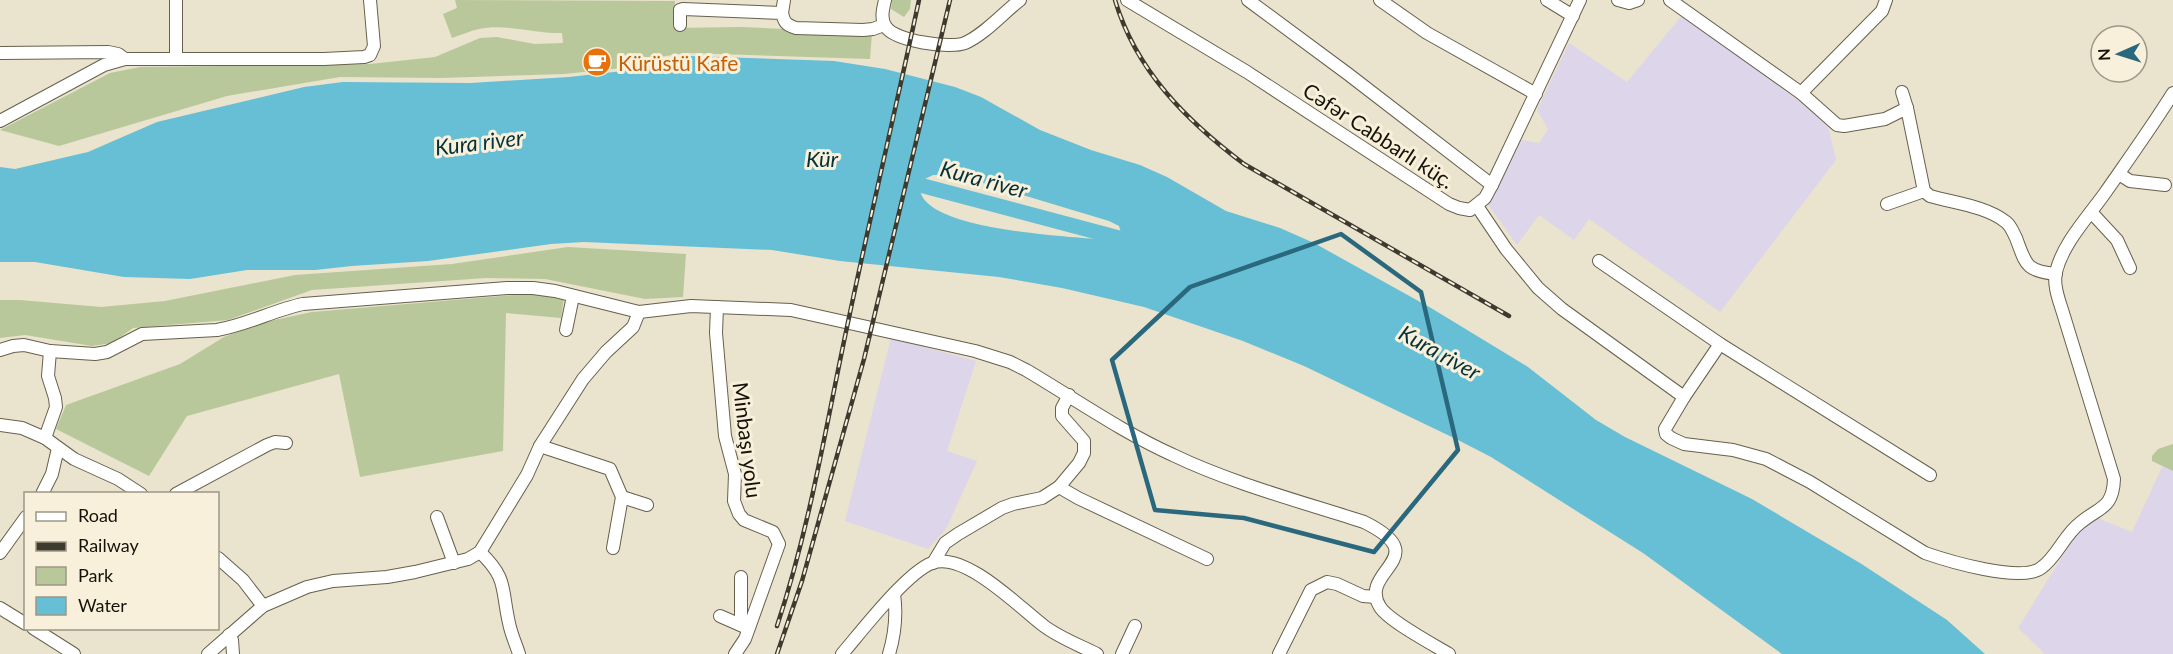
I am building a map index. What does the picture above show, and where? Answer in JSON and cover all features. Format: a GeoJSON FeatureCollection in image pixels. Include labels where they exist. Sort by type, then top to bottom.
{"type":"FeatureCollection","features":[{"type":"Feature","properties":{"kind":"street"},"geometry":{"type":"LineString","coordinates":[[176,0],[176,59]]}},
{"type":"Feature","properties":{"kind":"street"},"geometry":{"type":"LineString","coordinates":[[0,120],[104,65],[125,59],[364,57],[370,54],[374,46],[370,0]]}},
{"type":"Feature","properties":{"kind":"street"},"geometry":{"type":"LineString","coordinates":[[885,0],[882,17],[884,24],[895,35],[923,42],[955,45],[972,39],[1020,0]]}},
{"type":"Feature","properties":{"kind":"street","name":"Cəfər Cabbarlı küç."},"geometry":{"type":"LineString","coordinates":[[1127,0],[1247,72],[1449,204],[1470,210],[1476,206]]}},
{"type":"Feature","properties":{"kind":"street"},"geometry":{"type":"LineString","coordinates":[[1248,0],[1492,185]]}},
{"type":"Feature","properties":{"kind":"street"},"geometry":{"type":"LineString","coordinates":[[1380,0],[1427,33],[1536,94]]}},
{"type":"Feature","properties":{"kind":"street"},"geometry":{"type":"LineString","coordinates":[[1547,0],[1573,16]]}},
{"type":"Feature","properties":{"kind":"street"},"geometry":{"type":"LineString","coordinates":[[1580,0],[1492,185],[1485,198],[1476,206],[1506,249],[1538,288],[1562,309],[1684,397]]}},
{"type":"Feature","properties":{"kind":"street"},"geometry":{"type":"LineString","coordinates":[[1618,0],[1629,3],[1638,0]]}},
{"type":"Feature","properties":{"kind":"street"},"geometry":{"type":"LineString","coordinates":[[1671,0],[1801,93],[1837,125],[1844,126],[1885,119],[1907,108]]}},
{"type":"Feature","properties":{"kind":"street"},"geometry":{"type":"LineString","coordinates":[[1801,93],[1875,18],[1882,10],[1886,0]]}},
{"type":"Feature","properties":{"kind":"street"},"geometry":{"type":"LineString","coordinates":[[680,25],[680,10],[683,9],[783,6],[784,21],[796,28],[862,30],[873,29],[884,24]]}},
{"type":"Feature","properties":{"kind":"street"},"geometry":{"type":"LineString","coordinates":[[0,52],[108,52],[118,54],[125,59]]}},
{"type":"Feature","properties":{"kind":"street"},"geometry":{"type":"LineString","coordinates":[[1902,92],[1924,191],[1930,196],[1990,213],[2007,222],[2027,266],[2034,271],[2056,274]]}},
{"type":"Feature","properties":{"kind":"street"},"geometry":{"type":"LineString","coordinates":[[1720,344],[1684,397],[1665,429],[1666,434],[1678,442],[1733,450],[1766,459],[1810,482],[1925,553],[1944,560],[2009,573],[2024,574],[2038,570],[2076,526],[2099,511],[2114,490],[2114,479],[2057,291],[2056,274],[2060,260],[2091,212],[2147,134],[2173,93]]}},
{"type":"Feature","properties":{"kind":"street"},"geometry":{"type":"LineString","coordinates":[[2119,174],[2130,181],[2165,185]]}},
{"type":"Feature","properties":{"kind":"street"},"geometry":{"type":"LineString","coordinates":[[1887,204],[1924,191]]}},
{"type":"Feature","properties":{"kind":"street"},"geometry":{"type":"LineString","coordinates":[[2091,212],[2117,240],[2130,268]]}},
{"type":"Feature","properties":{"kind":"street"},"geometry":{"type":"LineString","coordinates":[[1599,261],[1720,344],[1930,475]]}},
{"type":"Feature","properties":{"kind":"street"},"geometry":{"type":"LineString","coordinates":[[0,350],[24,345],[50,351],[95,354],[107,352],[142,334],[230,328],[288,307],[303,304],[507,288],[533,288],[639,312],[691,306],[791,310],[975,351],[1010,362],[1174,456],[1203,468],[1364,522],[1391,538],[1396,546],[1395,555],[1377,587],[1376,597],[1379,606],[1385,613],[1449,654]]}},
{"type":"Feature","properties":{"kind":"street"},"geometry":{"type":"LineString","coordinates":[[566,330],[573,296]]}},
{"type":"Feature","properties":{"kind":"street","name":"Minbaşı yolu"},"geometry":{"type":"LineString","coordinates":[[717,307],[716,333],[723,413],[728,453],[735,474],[734,501],[744,520],[773,531],[779,544],[735,654]]}},
{"type":"Feature","properties":{"kind":"street"},"geometry":{"type":"LineString","coordinates":[[208,654],[263,606],[307,587],[333,581],[387,578],[468,560],[480,552],[527,475],[540,446],[583,379],[606,352],[633,327],[639,312]]}},
{"type":"Feature","properties":{"kind":"street"},"geometry":{"type":"LineString","coordinates":[[45,438],[56,407],[56,398],[48,376],[50,351]]}},
{"type":"Feature","properties":{"kind":"street"},"geometry":{"type":"LineString","coordinates":[[842,654],[894,594],[911,578],[933,563],[945,543],[1002,508],[1042,498],[1059,487],[1079,463],[1084,453],[1084,441],[1062,416],[1062,408],[1069,395]]}},
{"type":"Feature","properties":{"kind":"street"},"geometry":{"type":"LineString","coordinates":[[0,425],[22,428],[45,438],[74,459],[118,479],[138,492]]}},
{"type":"Feature","properties":{"kind":"street"},"geometry":{"type":"LineString","coordinates":[[180,492],[267,445],[275,442],[286,443]]}},
{"type":"Feature","properties":{"kind":"street"},"geometry":{"type":"LineString","coordinates":[[540,446],[608,467],[612,472],[622,497],[613,548]]}},
{"type":"Feature","properties":{"kind":"street"},"geometry":{"type":"LineString","coordinates":[[43,492],[52,474],[58,448]]}},
{"type":"Feature","properties":{"kind":"street"},"geometry":{"type":"LineString","coordinates":[[1059,487],[1207,559]]}},
{"type":"Feature","properties":{"kind":"street"},"geometry":{"type":"LineString","coordinates":[[622,497],[647,505]]}},
{"type":"Feature","properties":{"kind":"street"},"geometry":{"type":"LineString","coordinates":[[437,517],[454,563]]}},
{"type":"Feature","properties":{"kind":"street"},"geometry":{"type":"LineString","coordinates":[[0,553],[24,520]]}},
{"type":"Feature","properties":{"kind":"street"},"geometry":{"type":"LineString","coordinates":[[480,552],[495,567],[503,582],[509,627],[519,654]]}},
{"type":"Feature","properties":{"kind":"street"},"geometry":{"type":"LineString","coordinates":[[219,559],[243,580],[263,606]]}},
{"type":"Feature","properties":{"kind":"street"},"geometry":{"type":"LineString","coordinates":[[933,563],[955,564],[980,575],[1044,626],[1097,654]]}},
{"type":"Feature","properties":{"kind":"street"},"geometry":{"type":"LineString","coordinates":[[720,616],[745,627],[741,577]]}},
{"type":"Feature","properties":{"kind":"street"},"geometry":{"type":"LineString","coordinates":[[1279,654],[1311,590],[1327,582],[1337,584],[1362,596],[1376,597]]}},
{"type":"Feature","properties":{"kind":"street"},"geometry":{"type":"LineString","coordinates":[[889,654],[896,619],[894,594]]}},
{"type":"Feature","properties":{"kind":"street"},"geometry":{"type":"LineString","coordinates":[[0,608],[24,623]]}},
{"type":"Feature","properties":{"kind":"street"},"geometry":{"type":"LineString","coordinates":[[1122,654],[1135,626]]}},
{"type":"Feature","properties":{"kind":"street"},"geometry":{"type":"LineString","coordinates":[[36,630],[74,654]]}},
{"type":"Feature","properties":{"kind":"street"},"geometry":{"type":"LineString","coordinates":[[229,635],[234,649],[233,654]]}},
{"type":"Feature","properties":{"kind":"highlighted area"},"geometry":{"type":"Polygon","coordinates":[[[1341,234],[1421,292],[1458,450],[1374,552],[1244,518],[1155,510],[1112,360],[1190,287],[1341,234]]]}},
{"type":"Feature","properties":{"kind":"shaded area"},"geometry":{"type":"Polygon","coordinates":[[[1683,14],[1827,122],[1836,160],[1720,312],[1589,219],[1574,240],[1539,215],[1517,245],[1487,203],[1521,140],[1539,143],[1548,129],[1537,110],[1569,43],[1627,82],[1683,14]]]}},
{"type":"Feature","properties":{"kind":"shaded area"},"geometry":{"type":"Polygon","coordinates":[[[891,338],[976,361],[947,451],[977,461],[946,529],[928,549],[845,521],[891,338]]]}},
{"type":"Feature","properties":{"kind":"shaded area"},"geometry":{"type":"Polygon","coordinates":[[[2163,465],[2173,471],[2173,654],[2045,654],[2018,628],[2078,531],[2097,518],[2132,532],[2163,465]]]}},
{"type":"Feature","properties":{"kind":"green space"},"geometry":{"type":"Polygon","coordinates":[[[455,0],[675,1],[673,28],[743,27],[872,33],[870,59],[687,53],[652,58],[622,68],[564,74],[441,78],[340,77],[227,96],[59,146],[0,130],[110,73],[140,67],[370,64],[435,57],[480,38],[497,37],[535,44],[563,43],[562,33],[500,27],[479,29],[452,38],[443,14],[457,8],[455,0]]]}},
{"type":"Feature","properties":{"kind":"green space"},"geometry":{"type":"Polygon","coordinates":[[[892,0],[911,0],[910,9],[904,17],[891,9],[892,0]]]}},
{"type":"Feature","properties":{"kind":"green space"},"geometry":{"type":"Polygon","coordinates":[[[568,247],[686,254],[683,297],[645,299],[545,279],[486,278],[312,290],[228,320],[133,328],[112,343],[92,346],[25,335],[0,338],[0,300],[101,307],[165,301],[295,275],[452,264],[568,247]]]}},
{"type":"Feature","properties":{"kind":"green space"},"geometry":{"type":"Polygon","coordinates":[[[526,294],[564,298],[561,318],[506,313],[503,451],[360,477],[339,374],[187,416],[149,476],[56,429],[66,405],[180,364],[224,337],[265,322],[312,312],[526,294]]]}},
{"type":"Feature","properties":{"kind":"green space"},"geometry":{"type":"Polygon","coordinates":[[[2173,444],[2173,471],[2152,461],[2152,456],[2158,449],[2173,444]]]}},
{"type":"Feature","properties":{"kind":"water","name":"Kür"},"geometry":{"type":"Polygon","coordinates":[[[689,56],[834,61],[885,69],[955,87],[981,97],[1040,130],[1091,150],[1140,165],[1167,177],[1226,211],[1280,228],[1314,243],[1431,308],[1528,367],[1596,420],[1625,437],[1752,499],[1860,563],[1947,620],[1985,654],[1782,654],[1643,553],[1491,457],[1458,440],[1304,366],[1243,341],[1144,307],[1062,288],[999,277],[840,261],[772,250],[584,242],[551,244],[428,261],[315,270],[247,270],[190,279],[124,277],[35,262],[0,262],[0,167],[15,169],[88,152],[157,122],[304,87],[343,82],[471,83],[569,77],[623,71],[653,60],[689,56]],[[933,175],[921,181],[923,198],[939,211],[964,221],[1029,233],[1114,241],[1122,236],[1119,226],[1109,221],[973,180],[933,175]]]}},
{"type":"Feature","properties":{"kind":"waterway","name":"Kura river"},"geometry":{"type":"LineString","coordinates":[[901,180],[1138,243]]}},
{"type":"Feature","properties":{"kind":"railway"},"geometry":{"type":"LineString","coordinates":[[777,626],[814,489],[851,307],[919,0]]}},
{"type":"Feature","properties":{"kind":"railway"},"geometry":{"type":"LineString","coordinates":[[777,654],[802,581],[864,359],[950,0]]}},
{"type":"Feature","properties":{"kind":"railway"},"geometry":{"type":"LineString","coordinates":[[1115,0],[1124,26],[1150,72],[1184,112],[1223,148],[1244,164],[1509,316]]}},
{"type":"Feature","properties":{"kind":"place","name":"Kürüstü Kafe"},"geometry":{"type":"Point","coordinates":[597,62]}}]}
